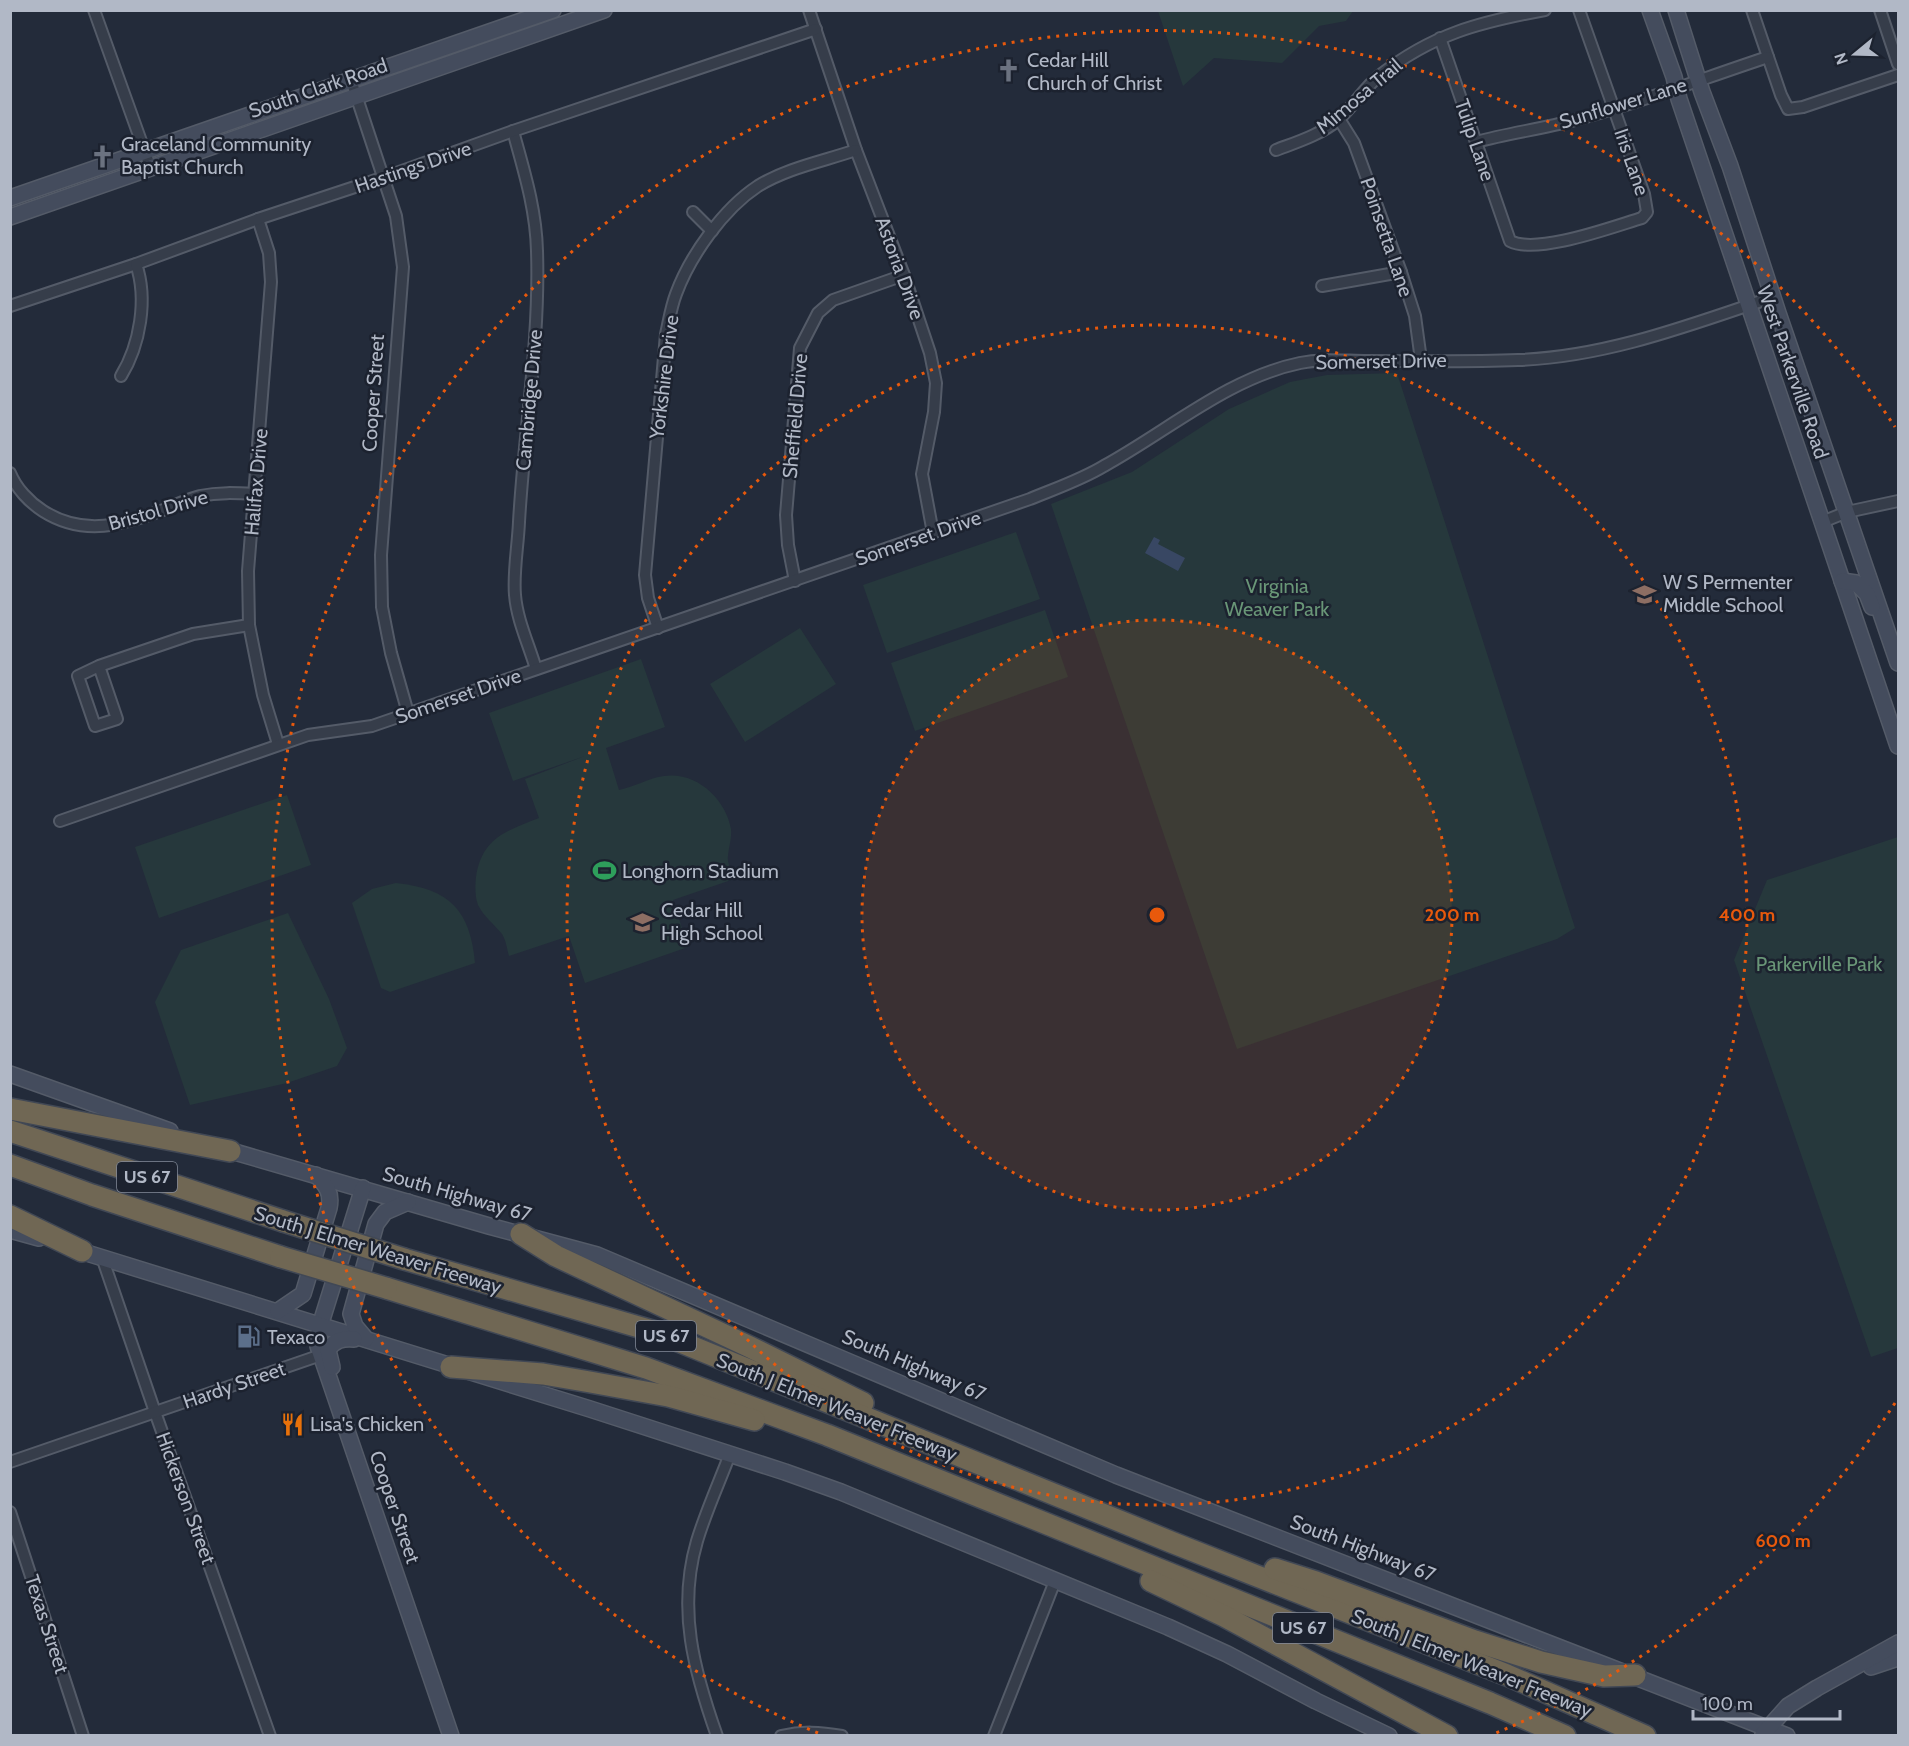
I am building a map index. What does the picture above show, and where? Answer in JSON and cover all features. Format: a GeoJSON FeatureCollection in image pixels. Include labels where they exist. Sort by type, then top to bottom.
{"type":"FeatureCollection","features":[{"type":"Feature","properties":{"kind":"highway"},"geometry":{"type":"LineString","coordinates":[[10,1109],[230,1150]]}},
{"type":"Feature","properties":{"kind":"highway","name":"South J Elmer Weaver Freeway"},"geometry":{"type":"LineString","coordinates":[[10,1131],[404,1259],[656,1332],[1171,1542],[1507,1675],[1645,1736]]}},
{"type":"Feature","properties":{"kind":"highway","name":"South J Elmer Weaver Freeway"},"geometry":{"type":"LineString","coordinates":[[10,1165],[92,1196],[280,1257],[646,1368],[827,1435],[1490,1703],[1565,1736]]}},
{"type":"Feature","properties":{"kind":"highway"},"geometry":{"type":"LineString","coordinates":[[10,1216],[82,1251]]}},
{"type":"Feature","properties":{"kind":"highway"},"geometry":{"type":"LineString","coordinates":[[521,1234],[556,1256],[750,1347],[886,1415],[919,1440]]}},
{"type":"Feature","properties":{"kind":"highway"},"geometry":{"type":"LineString","coordinates":[[452,1367],[543,1374],[668,1396],[773,1425],[827,1435]]}},
{"type":"Feature","properties":{"kind":"highway"},"geometry":{"type":"LineString","coordinates":[[1040,1522],[1076,1548],[1224,1616],[1447,1736]]}},
{"type":"Feature","properties":{"kind":"highway"},"geometry":{"type":"LineString","coordinates":[[1171,1542],[1202,1546],[1316,1582],[1475,1641],[1541,1662],[1604,1676],[1635,1675]]}},
{"type":"Feature","properties":{"kind":"main road","name":"South Clark Road"},"geometry":{"type":"LineString","coordinates":[[10,198],[553,10]]}},
{"type":"Feature","properties":{"kind":"main road","name":"South Clark Road"},"geometry":{"type":"LineString","coordinates":[[10,217],[604,10]]}},
{"type":"Feature","properties":{"kind":"main road","name":"West Parkerville Road"},"geometry":{"type":"LineString","coordinates":[[1650,10],[1748,305],[1898,740]]}},
{"type":"Feature","properties":{"kind":"main road","name":"West Parkerville Road"},"geometry":{"type":"LineString","coordinates":[[1676,10],[1898,662]]}},
{"type":"Feature","properties":{"kind":"main road"},"geometry":{"type":"LineString","coordinates":[[1842,581],[1856,583],[1867,594],[1898,662]]}},
{"type":"Feature","properties":{"kind":"main road","name":"South Highway 67"},"geometry":{"type":"LineString","coordinates":[[10,1074],[135,1120],[230,1150],[597,1255],[1116,1474],[1635,1675],[1764,1732],[1787,1736]]}},
{"type":"Feature","properties":{"kind":"main road"},"geometry":{"type":"LineString","coordinates":[[278,1311],[303,1294],[329,1208],[330,1191],[316,1174]]}},
{"type":"Feature","properties":{"kind":"main road","name":"Cooper Street"},"geometry":{"type":"LineString","coordinates":[[363,1188],[318,1339],[321,1355],[451,1736]]}},
{"type":"Feature","properties":{"kind":"main road"},"geometry":{"type":"LineString","coordinates":[[366,1339],[355,1326],[351,1314],[376,1224],[385,1212],[408,1202]]}},
{"type":"Feature","properties":{"kind":"main road"},"geometry":{"type":"LineString","coordinates":[[10,1230],[278,1311],[730,1454],[841,1492],[1227,1654],[1389,1736]]}},
{"type":"Feature","properties":{"kind":"main road"},"geometry":{"type":"LineString","coordinates":[[345,1425],[344,1405],[328,1350],[331,1345],[342,1340],[366,1339]]}},
{"type":"Feature","properties":{"kind":"main road"},"geometry":{"type":"LineString","coordinates":[[1764,1732],[1788,1707],[1817,1688],[1899,1643]]}},
{"type":"Feature","properties":{"kind":"main road"},"geometry":{"type":"LineString","coordinates":[[1842,1675],[1899,1658]]}},
{"type":"Feature","properties":{"kind":"street"},"geometry":{"type":"LineString","coordinates":[[94,10],[151,169]]}},
{"type":"Feature","properties":{"kind":"street","name":"Astoria Drive"},"geometry":{"type":"LineString","coordinates":[[809,10],[856,150],[904,275],[930,353],[936,383],[934,411],[922,474],[933,533]]}},
{"type":"Feature","properties":{"kind":"street","name":"Mimosa Trail"},"geometry":{"type":"LineString","coordinates":[[1276,150],[1320,133],[1339,119],[1378,77],[1419,49],[1440,38],[1466,28],[1545,10]]}},
{"type":"Feature","properties":{"kind":"street","name":"Iris Lane"},"geometry":{"type":"LineString","coordinates":[[1510,241],[1527,245],[1587,235],[1642,219],[1647,212],[1644,194],[1579,10]]}},
{"type":"Feature","properties":{"kind":"street"},"geometry":{"type":"LineString","coordinates":[[1752,10],[1780,95],[1788,109],[1803,107],[1899,75]]}},
{"type":"Feature","properties":{"kind":"street"},"geometry":{"type":"LineString","coordinates":[[1880,10],[1899,64]]}},
{"type":"Feature","properties":{"kind":"street","name":"Hastings Drive"},"geometry":{"type":"LineString","coordinates":[[10,306],[513,131],[816,29]]}},
{"type":"Feature","properties":{"kind":"street","name":"Tulip Lane"},"geometry":{"type":"LineString","coordinates":[[1440,38],[1510,241]]}},
{"type":"Feature","properties":{"kind":"street","name":"Sunflower Lane"},"geometry":{"type":"LineString","coordinates":[[1476,142],[1508,133],[1573,121],[1768,57]]}},
{"type":"Feature","properties":{"kind":"street","name":"Cooper Street"},"geometry":{"type":"LineString","coordinates":[[351,80],[385,177],[396,216],[403,267],[381,555],[382,607],[391,653],[408,713]]}},
{"type":"Feature","properties":{"kind":"street","name":"Poinsetta Lane"},"geometry":{"type":"LineString","coordinates":[[1339,119],[1353,143],[1401,272],[1415,316],[1421,360]]}},
{"type":"Feature","properties":{"kind":"street","name":"Cambridge Drive"},"geometry":{"type":"LineString","coordinates":[[513,131],[528,182],[537,249],[537,304],[515,594],[519,616],[536,669]]}},
{"type":"Feature","properties":{"kind":"street","name":"Yorkshire Drive"},"geometry":{"type":"LineString","coordinates":[[658,628],[648,598],[645,575],[666,334],[675,296],[687,269],[712,231],[757,187],[779,176],[856,150]]}},
{"type":"Feature","properties":{"kind":"street"},"geometry":{"type":"LineString","coordinates":[[693,212],[712,231]]}},
{"type":"Feature","properties":{"kind":"street","name":"Halifax Drive"},"geometry":{"type":"LineString","coordinates":[[258,219],[269,253],[271,282],[248,571],[249,625],[263,695],[278,744]]}},
{"type":"Feature","properties":{"kind":"street"},"geometry":{"type":"LineString","coordinates":[[121,376],[133,352],[143,298],[142,279],[136,264]]}},
{"type":"Feature","properties":{"kind":"street"},"geometry":{"type":"LineString","coordinates":[[1322,286],[1401,272]]}},
{"type":"Feature","properties":{"kind":"street","name":"Sheffield Drive"},"geometry":{"type":"LineString","coordinates":[[795,581],[788,545],[786,515],[800,348],[818,313],[832,300],[904,275]]}},
{"type":"Feature","properties":{"kind":"street","name":"Somerset Drive"},"geometry":{"type":"LineString","coordinates":[[60,821],[278,744],[308,735],[372,726],[1030,500],[1102,468],[1225,392],[1269,372],[1321,360],[1521,360],[1568,355],[1637,342],[1773,297]]}},
{"type":"Feature","properties":{"kind":"street","name":"Bristol Drive"},"geometry":{"type":"LineString","coordinates":[[10,473],[31,503],[56,519],[81,526],[109,526],[131,521],[198,496],[219,492],[255,494]]}},
{"type":"Feature","properties":{"kind":"street"},"geometry":{"type":"LineString","coordinates":[[1822,522],[1847,512],[1899,501]]}},
{"type":"Feature","properties":{"kind":"street"},"geometry":{"type":"LineString","coordinates":[[99,666],[117,718],[95,726],[78,676],[99,666],[193,634],[249,625]]}},
{"type":"Feature","properties":{"kind":"street","name":"Hickerson Street"},"geometry":{"type":"LineString","coordinates":[[104,1260],[155,1412],[270,1736]]}},
{"type":"Feature","properties":{"kind":"street","name":"Hardy Street"},"geometry":{"type":"LineString","coordinates":[[10,1462],[321,1355]]}},
{"type":"Feature","properties":{"kind":"street"},"geometry":{"type":"LineString","coordinates":[[717,1736],[696,1671],[690,1643],[688,1606],[691,1569],[697,1540],[730,1454]]}},
{"type":"Feature","properties":{"kind":"street","name":"Texas Street"},"geometry":{"type":"LineString","coordinates":[[10,1512],[83,1736]]}},
{"type":"Feature","properties":{"kind":"street"},"geometry":{"type":"LineString","coordinates":[[994,1736],[1055,1581]]}},
{"type":"Feature","properties":{"kind":"street"},"geometry":{"type":"LineString","coordinates":[[780,1736],[800,1731],[818,1731],[842,1736]]}},
{"type":"Feature","properties":{"kind":"green space"},"geometry":{"type":"Polygon","coordinates":[[[1158,10],[1353,11],[1346,21],[1319,26],[1282,63],[1214,58],[1183,86],[1158,10]]]}},
{"type":"Feature","properties":{"kind":"green space","name":"Virginia Weaver Park"},"geometry":{"type":"Polygon","coordinates":[[[1397,373],[1575,928],[1557,939],[1237,1049],[1051,504],[1132,472],[1229,409],[1290,382],[1327,375],[1397,373]]]}},
{"type":"Feature","properties":{"kind":"green space"},"geometry":{"type":"Polygon","coordinates":[[[1016,532],[1040,599],[887,653],[863,585],[1016,532]]]}},
{"type":"Feature","properties":{"kind":"green space"},"geometry":{"type":"Polygon","coordinates":[[[1045,610],[1068,677],[915,731],[891,663],[1045,610]]]}},
{"type":"Feature","properties":{"kind":"green space"},"geometry":{"type":"Polygon","coordinates":[[[800,628],[836,684],[745,742],[710,684],[800,628]]]}},
{"type":"Feature","properties":{"kind":"green space","name":"Longhorn Stadium"},"geometry":{"type":"Polygon","coordinates":[[[641,659],[665,727],[606,748],[619,790],[664,776],[687,778],[708,789],[723,807],[728,818],[731,833],[728,861],[734,879],[673,900],[688,947],[585,983],[569,936],[509,956],[502,934],[478,905],[475,888],[479,864],[490,845],[506,832],[539,818],[525,779],[585,756],[513,781],[489,713],[641,659]]]}},
{"type":"Feature","properties":{"kind":"green space"},"geometry":{"type":"Polygon","coordinates":[[[287,795],[311,865],[159,918],[135,847],[287,795]]]}},
{"type":"Feature","properties":{"kind":"green space","name":"Parkerville Park"},"geometry":{"type":"Polygon","coordinates":[[[1898,837],[1898,1348],[1871,1357],[1734,960],[1767,880],[1898,837]]]}},
{"type":"Feature","properties":{"kind":"green space"},"geometry":{"type":"Polygon","coordinates":[[[396,883],[430,891],[454,905],[468,929],[475,963],[390,992],[381,988],[352,903],[372,889],[396,883]]]}},
{"type":"Feature","properties":{"kind":"green space"},"geometry":{"type":"Polygon","coordinates":[[[288,913],[329,999],[347,1048],[337,1066],[287,1083],[190,1105],[155,1002],[181,950],[288,913]]]}},
{"type":"Feature","properties":{"kind":"water"},"geometry":{"type":"Polygon","coordinates":[[[1154,537],[1160,540],[1158,544],[1185,558],[1178,571],[1145,553],[1154,537]]]}},
{"type":"Feature","properties":{"kind":"place","name":"Cedar Hill Church of Christ"},"geometry":{"type":"Point","coordinates":[1009,71]}},
{"type":"Feature","properties":{"kind":"place","name":"Graceland Community Baptist Church"},"geometry":{"type":"Point","coordinates":[103,156]}},
{"type":"Feature","properties":{"kind":"place","name":"W S Permenter Middle School"},"geometry":{"type":"Point","coordinates":[1645,594]}},
{"type":"Feature","properties":{"kind":"place","name":"Longhorn Stadium"},"geometry":{"type":"Point","coordinates":[604,871]}},
{"type":"Feature","properties":{"kind":"place","name":"Cedar Hill High School"},"geometry":{"type":"Point","coordinates":[643,922]}},
{"type":"Feature","properties":{"kind":"place","name":"Texaco"},"geometry":{"type":"Point","coordinates":[249,1337]}},
{"type":"Feature","properties":{"kind":"place","name":"Lisa's Chicken"},"geometry":{"type":"Point","coordinates":[292,1424]}}]}
